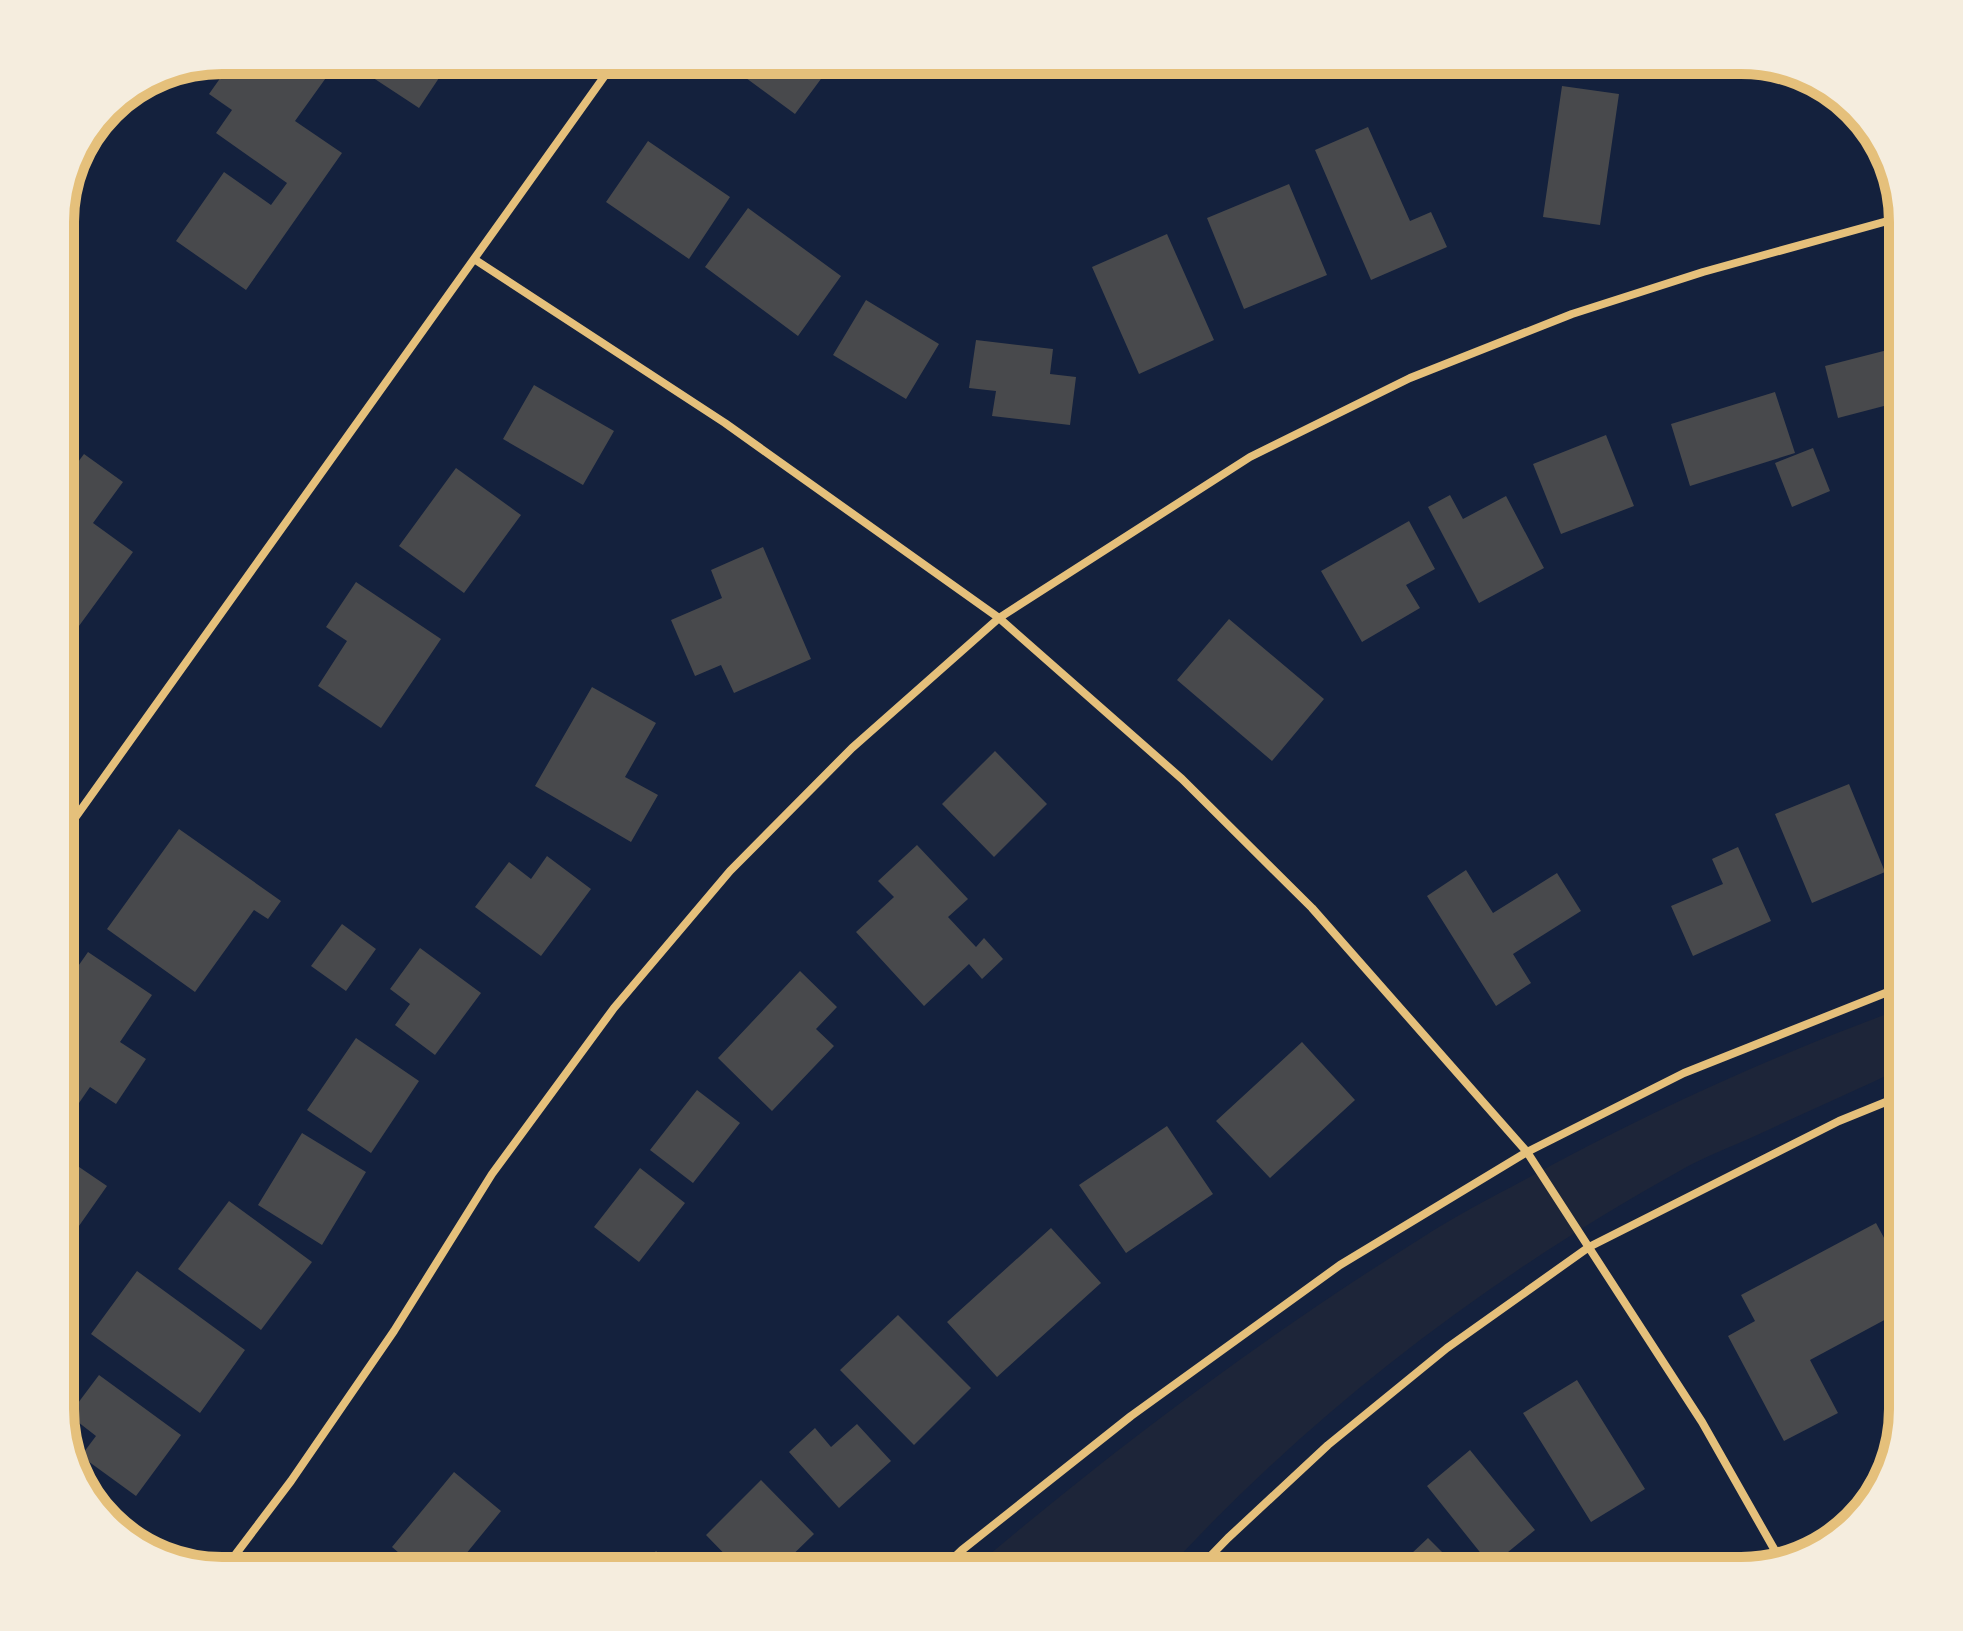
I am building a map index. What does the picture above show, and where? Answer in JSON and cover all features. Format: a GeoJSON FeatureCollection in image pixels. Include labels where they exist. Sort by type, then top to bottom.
{"type":"FeatureCollection","features":[{"type":"Feature","properties":{"kind":"street"},"geometry":{"type":"LineString","coordinates":[[74,819],[606,74]]}},
{"type":"Feature","properties":{"kind":"street"},"geometry":{"type":"LineString","coordinates":[[234,1557],[291,1481],[394,1331],[492,1174],[614,1008],[752,849],[852,748],[999,618],[1250,457],[1410,378],[1586,310],[1703,272],[1889,221]]}},
{"type":"Feature","properties":{"kind":"street"},"geometry":{"type":"LineString","coordinates":[[474,259],[725,423],[999,618],[1182,779],[1312,908],[1527,1152],[1702,1422],[1776,1553]]}},
{"type":"Feature","properties":{"kind":"street"},"geometry":{"type":"LineString","coordinates":[[955,1557],[1131,1416],[1340,1265],[1527,1152],[1684,1073],[1889,992]]}},
{"type":"Feature","properties":{"kind":"street"},"geometry":{"type":"LineString","coordinates":[[1210,1557],[1328,1445],[1447,1348],[1589,1247],[1839,1121],[1889,1101]]}},
{"type":"Feature","properties":{"kind":"shaded area"},"geometry":{"type":"Polygon","coordinates":[[[1889,1013],[1889,1074],[1683,1169],[1542,1254],[1408,1349],[1344,1401],[1282,1455],[1180,1557],[987,1557],[1134,1438],[1247,1354],[1436,1229],[1666,1108],[1807,1045],[1889,1013]]]}},
{"type":"Feature","properties":{"kind":"building"},"geometry":{"type":"Polygon","coordinates":[[[223,74],[328,75],[295,121],[342,153],[246,290],[176,241],[224,172],[271,205],[287,183],[216,133],[232,110],[209,94],[223,74]]]}},
{"type":"Feature","properties":{"kind":"building"},"geometry":{"type":"Polygon","coordinates":[[[367,74],[442,74],[419,108],[367,74]]]}},
{"type":"Feature","properties":{"kind":"building"},"geometry":{"type":"Polygon","coordinates":[[[741,74],[825,74],[795,114],[741,74]]]}},
{"type":"Feature","properties":{"kind":"building"},"geometry":{"type":"Polygon","coordinates":[[[1562,86],[1619,94],[1600,225],[1543,217],[1562,86]]]}},
{"type":"Feature","properties":{"kind":"building"},"geometry":{"type":"Polygon","coordinates":[[[1368,127],[1410,221],[1431,212],[1447,247],[1371,280],[1315,150],[1368,127]]]}},
{"type":"Feature","properties":{"kind":"building"},"geometry":{"type":"Polygon","coordinates":[[[648,141],[730,197],[689,259],[606,202],[648,141]]]}},
{"type":"Feature","properties":{"kind":"building"},"geometry":{"type":"Polygon","coordinates":[[[1289,184],[1327,275],[1244,309],[1207,218],[1289,184]]]}},
{"type":"Feature","properties":{"kind":"building"},"geometry":{"type":"Polygon","coordinates":[[[748,208],[841,276],[798,336],[705,267],[748,208]]]}},
{"type":"Feature","properties":{"kind":"building"},"geometry":{"type":"Polygon","coordinates":[[[1167,234],[1214,340],[1139,374],[1092,267],[1167,234]]]}},
{"type":"Feature","properties":{"kind":"building"},"geometry":{"type":"Polygon","coordinates":[[[866,300],[939,344],[906,399],[833,355],[866,300]]]}},
{"type":"Feature","properties":{"kind":"building"},"geometry":{"type":"Polygon","coordinates":[[[976,340],[1053,349],[1050,374],[1076,377],[1070,425],[992,416],[996,391],[969,388],[976,340]]]}},
{"type":"Feature","properties":{"kind":"building"},"geometry":{"type":"Polygon","coordinates":[[[1889,350],[1889,405],[1838,418],[1825,366],[1889,350]]]}},
{"type":"Feature","properties":{"kind":"building"},"geometry":{"type":"Polygon","coordinates":[[[534,385],[614,431],[583,485],[503,439],[534,385]]]}},
{"type":"Feature","properties":{"kind":"building"},"geometry":{"type":"Polygon","coordinates":[[[1775,392],[1795,453],[1690,486],[1671,424],[1775,392]]]}},
{"type":"Feature","properties":{"kind":"building"},"geometry":{"type":"Polygon","coordinates":[[[1606,435],[1634,506],[1561,534],[1533,464],[1606,435]]]}},
{"type":"Feature","properties":{"kind":"building"},"geometry":{"type":"Polygon","coordinates":[[[1813,448],[1830,491],[1792,507],[1775,463],[1813,448]]]}},
{"type":"Feature","properties":{"kind":"building"},"geometry":{"type":"Polygon","coordinates":[[[84,454],[123,482],[93,523],[133,552],[74,633],[74,467],[84,454]]]}},
{"type":"Feature","properties":{"kind":"building"},"geometry":{"type":"Polygon","coordinates":[[[456,468],[521,515],[464,593],[399,546],[456,468]]]}},
{"type":"Feature","properties":{"kind":"building"},"geometry":{"type":"Polygon","coordinates":[[[1450,495],[1463,519],[1506,496],[1544,568],[1479,603],[1428,507],[1450,495]]]}},
{"type":"Feature","properties":{"kind":"building"},"geometry":{"type":"Polygon","coordinates":[[[1409,521],[1435,569],[1406,585],[1420,608],[1362,642],[1321,571],[1409,521]]]}},
{"type":"Feature","properties":{"kind":"building"},"geometry":{"type":"Polygon","coordinates":[[[763,547],[811,659],[734,693],[721,665],[695,676],[671,620],[722,598],[711,570],[763,547]]]}},
{"type":"Feature","properties":{"kind":"building"},"geometry":{"type":"Polygon","coordinates":[[[356,582],[441,639],[381,728],[318,686],[347,641],[326,627],[356,582]]]}},
{"type":"Feature","properties":{"kind":"building"},"geometry":{"type":"Polygon","coordinates":[[[1229,619],[1324,699],[1272,761],[1177,680],[1229,619]]]}},
{"type":"Feature","properties":{"kind":"building"},"geometry":{"type":"Polygon","coordinates":[[[592,687],[656,723],[625,777],[658,795],[631,842],[535,786],[592,687]]]}},
{"type":"Feature","properties":{"kind":"building"},"geometry":{"type":"Polygon","coordinates":[[[995,751],[1047,804],[994,857],[942,804],[995,751]]]}},
{"type":"Feature","properties":{"kind":"building"},"geometry":{"type":"Polygon","coordinates":[[[1849,784],[1885,872],[1812,903],[1775,814],[1849,784]]]}},
{"type":"Feature","properties":{"kind":"building"},"geometry":{"type":"Polygon","coordinates":[[[179,829],[281,901],[268,919],[254,910],[195,992],[107,929],[179,829]]]}},
{"type":"Feature","properties":{"kind":"building"},"geometry":{"type":"Polygon","coordinates":[[[917,845],[968,899],[948,917],[976,947],[984,938],[1003,959],[982,979],[969,964],[924,1006],[856,932],[894,897],[878,881],[917,845]]]}},
{"type":"Feature","properties":{"kind":"building"},"geometry":{"type":"Polygon","coordinates":[[[1738,847],[1771,921],[1693,956],[1671,906],[1723,884],[1712,859],[1738,847]]]}},
{"type":"Feature","properties":{"kind":"building"},"geometry":{"type":"Polygon","coordinates":[[[547,856],[591,889],[541,956],[475,907],[509,862],[531,879],[547,856]]]}},
{"type":"Feature","properties":{"kind":"building"},"geometry":{"type":"Polygon","coordinates":[[[1466,870],[1493,913],[1557,873],[1581,911],[1513,954],[1531,983],[1496,1006],[1427,896],[1466,870]]]}},
{"type":"Feature","properties":{"kind":"building"},"geometry":{"type":"Polygon","coordinates":[[[342,924],[376,949],[346,991],[311,966],[342,924]]]}},
{"type":"Feature","properties":{"kind":"building"},"geometry":{"type":"Polygon","coordinates":[[[420,948],[481,993],[435,1055],[395,1025],[410,1004],[390,989],[420,948]]]}},
{"type":"Feature","properties":{"kind":"building"},"geometry":{"type":"Polygon","coordinates":[[[88,952],[152,995],[120,1042],[146,1059],[116,1104],[90,1087],[74,1110],[74,972],[88,952]]]}},
{"type":"Feature","properties":{"kind":"building"},"geometry":{"type":"Polygon","coordinates":[[[800,971],[837,1007],[816,1029],[834,1046],[772,1111],[718,1058],[800,971]]]}},
{"type":"Feature","properties":{"kind":"building"},"geometry":{"type":"Polygon","coordinates":[[[356,1038],[419,1081],[371,1153],[307,1110],[356,1038]]]}},
{"type":"Feature","properties":{"kind":"building"},"geometry":{"type":"Polygon","coordinates":[[[1302,1042],[1355,1100],[1270,1178],[1216,1121],[1302,1042]]]}},
{"type":"Feature","properties":{"kind":"building"},"geometry":{"type":"Polygon","coordinates":[[[697,1090],[740,1123],[693,1183],[650,1150],[697,1090]]]}},
{"type":"Feature","properties":{"kind":"building"},"geometry":{"type":"Polygon","coordinates":[[[1167,1126],[1213,1194],[1126,1253],[1079,1185],[1167,1126]]]}},
{"type":"Feature","properties":{"kind":"building"},"geometry":{"type":"Polygon","coordinates":[[[302,1133],[366,1172],[322,1245],[258,1205],[302,1133]]]}},
{"type":"Feature","properties":{"kind":"building"},"geometry":{"type":"Polygon","coordinates":[[[74,1164],[107,1186],[74,1233],[74,1164]]]}},
{"type":"Feature","properties":{"kind":"building"},"geometry":{"type":"Polygon","coordinates":[[[640,1168],[685,1203],[639,1262],[594,1227],[640,1168]]]}},
{"type":"Feature","properties":{"kind":"building"},"geometry":{"type":"Polygon","coordinates":[[[229,1201],[312,1262],[261,1330],[178,1269],[229,1201]]]}},
{"type":"Feature","properties":{"kind":"building"},"geometry":{"type":"Polygon","coordinates":[[[1876,1223],[1889,1247],[1889,1318],[1810,1360],[1838,1413],[1784,1441],[1728,1336],[1755,1321],[1741,1295],[1876,1223]]]}},
{"type":"Feature","properties":{"kind":"building"},"geometry":{"type":"Polygon","coordinates":[[[1051,1228],[1101,1283],[997,1377],[947,1322],[1051,1228]]]}},
{"type":"Feature","properties":{"kind":"building"},"geometry":{"type":"Polygon","coordinates":[[[137,1271],[245,1350],[200,1413],[91,1334],[137,1271]]]}},
{"type":"Feature","properties":{"kind":"building"},"geometry":{"type":"Polygon","coordinates":[[[898,1315],[971,1388],[914,1445],[840,1370],[898,1315]]]}},
{"type":"Feature","properties":{"kind":"building"},"geometry":{"type":"Polygon","coordinates":[[[99,1375],[181,1435],[136,1496],[82,1457],[96,1436],[74,1419],[74,1408],[99,1375]]]}},
{"type":"Feature","properties":{"kind":"building"},"geometry":{"type":"Polygon","coordinates":[[[1577,1380],[1645,1489],[1591,1522],[1523,1413],[1577,1380]]]}},
{"type":"Feature","properties":{"kind":"building"},"geometry":{"type":"Polygon","coordinates":[[[857,1424],[891,1461],[839,1508],[789,1452],[815,1428],[831,1447],[857,1424]]]}},
{"type":"Feature","properties":{"kind":"building"},"geometry":{"type":"Polygon","coordinates":[[[1470,1450],[1535,1530],[1502,1557],[1484,1557],[1427,1486],[1470,1450]]]}},
{"type":"Feature","properties":{"kind":"building"},"geometry":{"type":"Polygon","coordinates":[[[454,1472],[501,1511],[463,1557],[404,1557],[392,1547],[454,1472]]]}},
{"type":"Feature","properties":{"kind":"building"},"geometry":{"type":"Polygon","coordinates":[[[761,1480],[814,1534],[790,1557],[727,1557],[706,1535],[761,1480]]]}},
{"type":"Feature","properties":{"kind":"building"},"geometry":{"type":"Polygon","coordinates":[[[1428,1538],[1447,1557],[1408,1557],[1428,1538]]]}}]}
